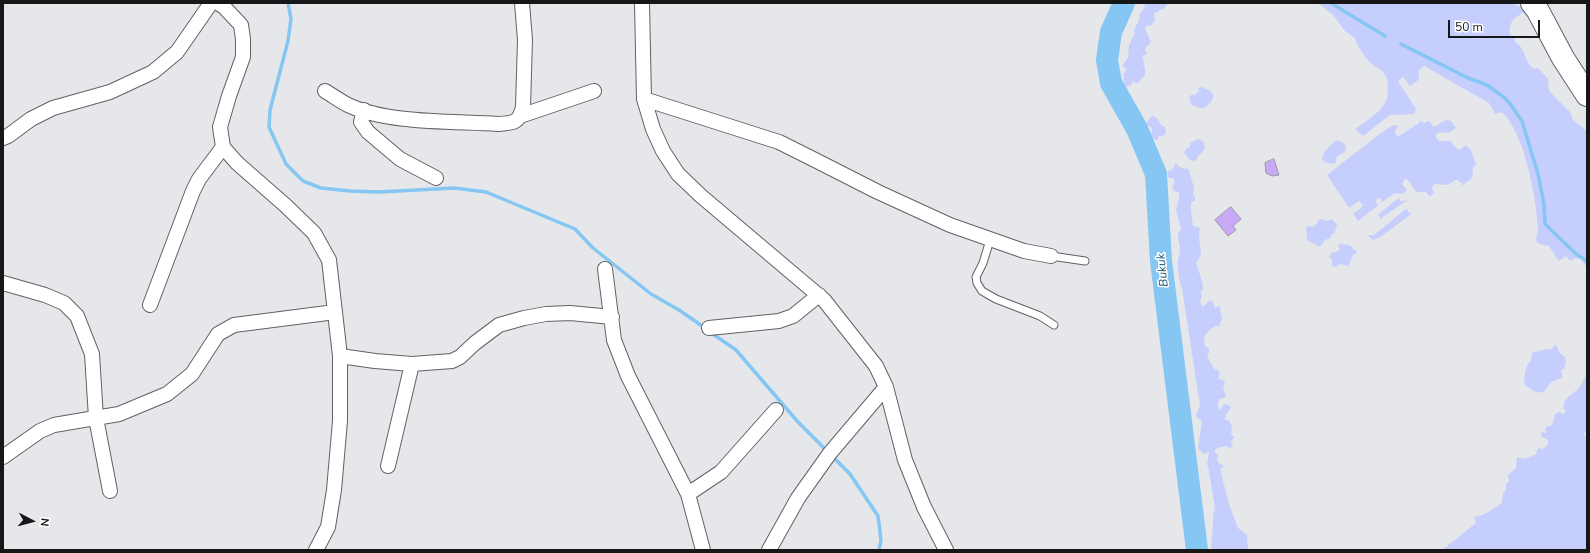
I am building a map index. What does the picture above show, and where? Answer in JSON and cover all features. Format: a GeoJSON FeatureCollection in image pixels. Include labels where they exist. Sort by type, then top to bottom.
{"type":"FeatureCollection","features":[{"type":"Feature","properties":{"kind":"main road"},"geometry":{"type":"LineString","coordinates":[[1532,3],[1538,11],[1566,64],[1587,95]]}},
{"type":"Feature","properties":{"kind":"street"},"geometry":{"type":"LineString","coordinates":[[3,138],[31,119],[53,108],[110,92],[153,72],[177,52],[211,3]]}},
{"type":"Feature","properties":{"kind":"street"},"geometry":{"type":"LineString","coordinates":[[218,3],[224,7],[241,25],[243,39],[243,57],[220,126],[223,147],[237,163],[285,205],[314,233],[329,260],[340,356],[340,421],[334,490],[328,527],[316,550]]}},
{"type":"Feature","properties":{"kind":"street"},"geometry":{"type":"LineString","coordinates":[[325,90],[348,105],[375,114],[402,118],[498,124],[516,121],[520,116],[523,107],[525,40],[522,3]]}},
{"type":"Feature","properties":{"kind":"street"},"geometry":{"type":"LineString","coordinates":[[642,3],[644,99],[653,129],[663,150],[678,174],[700,196],[819,295],[876,366],[886,388],[905,460],[924,507],[946,550]]}},
{"type":"Feature","properties":{"kind":"street"},"geometry":{"type":"LineString","coordinates":[[520,116],[594,91]]}},
{"type":"Feature","properties":{"kind":"street"},"geometry":{"type":"LineString","coordinates":[[644,99],[779,142],[921,213],[990,240],[1024,251],[1051,256]]}},
{"type":"Feature","properties":{"kind":"street"},"geometry":{"type":"LineString","coordinates":[[364,110],[361,122],[368,132],[400,159],[436,178]]}},
{"type":"Feature","properties":{"kind":"street"},"geometry":{"type":"LineString","coordinates":[[150,304],[193,191],[199,180],[223,147]]}},
{"type":"Feature","properties":{"kind":"street"},"geometry":{"type":"LineString","coordinates":[[604,269],[612,317],[614,340],[628,376],[688,494],[704,550]]}},
{"type":"Feature","properties":{"kind":"street"},"geometry":{"type":"LineString","coordinates":[[3,283],[45,295],[64,303],[77,316],[92,354],[96,418],[110,491]]}},
{"type":"Feature","properties":{"kind":"street"},"geometry":{"type":"LineString","coordinates":[[709,328],[779,321],[793,316],[819,295]]}},
{"type":"Feature","properties":{"kind":"street"},"geometry":{"type":"LineString","coordinates":[[3,457],[13,452],[40,431],[54,425],[119,414],[167,394],[192,374],[218,334],[234,325],[335,312]]}},
{"type":"Feature","properties":{"kind":"street"},"geometry":{"type":"LineString","coordinates":[[340,356],[412,364],[452,361],[460,357],[499,325],[524,318],[546,314],[570,313],[612,317]]}},
{"type":"Feature","properties":{"kind":"street"},"geometry":{"type":"LineString","coordinates":[[388,466],[412,364]]}},
{"type":"Feature","properties":{"kind":"street"},"geometry":{"type":"LineString","coordinates":[[769,550],[798,498],[830,453],[886,388]]}},
{"type":"Feature","properties":{"kind":"street"},"geometry":{"type":"LineString","coordinates":[[688,494],[721,472],[776,410]]}},
{"type":"Feature","properties":{"kind":"lane"},"geometry":{"type":"LineString","coordinates":[[990,240],[976,278],[977,284],[982,291],[996,299],[1040,316],[1054,325]]}},
{"type":"Feature","properties":{"kind":"lane"},"geometry":{"type":"LineString","coordinates":[[1051,256],[1085,261]]}},
{"type":"Feature","properties":{"kind":"shaded area"},"geometry":{"type":"Polygon","coordinates":[[[1143,3],[1168,3],[1163,10],[1160,9],[1158,12],[1154,13],[1155,20],[1151,26],[1147,25],[1145,28],[1151,42],[1145,48],[1147,55],[1143,55],[1142,57],[1144,62],[1143,65],[1145,67],[1145,75],[1138,83],[1132,82],[1131,86],[1129,85],[1127,87],[1124,85],[1123,75],[1127,69],[1122,66],[1128,58],[1129,45],[1135,33],[1134,30],[1139,20],[1140,13],[1145,7],[1143,3]]]}},
{"type":"Feature","properties":{"kind":"shaded area"},"geometry":{"type":"Polygon","coordinates":[[[1318,3],[1513,3],[1517,6],[1526,6],[1526,10],[1514,19],[1510,25],[1510,35],[1515,37],[1515,42],[1521,48],[1531,66],[1534,69],[1538,68],[1548,79],[1549,91],[1570,112],[1573,120],[1587,131],[1587,268],[1581,259],[1575,258],[1570,261],[1566,256],[1559,261],[1549,246],[1539,244],[1536,241],[1538,229],[1535,200],[1523,150],[1510,122],[1502,112],[1495,114],[1489,103],[1424,66],[1419,70],[1418,80],[1410,86],[1403,77],[1398,81],[1416,109],[1414,114],[1390,115],[1363,136],[1355,129],[1372,117],[1382,107],[1387,95],[1387,78],[1382,71],[1373,65],[1364,55],[1355,38],[1345,31],[1333,15],[1318,3]]]}},
{"type":"Feature","properties":{"kind":"shaded area"},"geometry":{"type":"Polygon","coordinates":[[[1201,87],[1209,90],[1213,96],[1210,104],[1202,108],[1191,104],[1189,97],[1191,95],[1195,95],[1199,91],[1198,88],[1201,87]]]}},
{"type":"Feature","properties":{"kind":"shaded area"},"geometry":{"type":"Polygon","coordinates":[[[1152,116],[1157,118],[1161,125],[1165,127],[1166,133],[1163,136],[1159,136],[1157,140],[1151,136],[1152,128],[1147,125],[1147,122],[1152,116]]]}},
{"type":"Feature","properties":{"kind":"shaded area"},"geometry":{"type":"Polygon","coordinates":[[[1446,120],[1451,121],[1456,128],[1445,133],[1440,132],[1436,134],[1436,138],[1440,141],[1451,141],[1459,150],[1466,145],[1471,150],[1476,164],[1472,170],[1472,177],[1462,186],[1462,183],[1456,180],[1447,185],[1434,184],[1432,188],[1434,193],[1430,197],[1426,192],[1415,191],[1408,180],[1405,179],[1402,184],[1407,190],[1403,194],[1395,193],[1382,202],[1381,199],[1377,198],[1376,202],[1378,205],[1380,204],[1358,221],[1353,214],[1363,205],[1359,201],[1349,208],[1327,175],[1385,130],[1394,125],[1398,126],[1395,131],[1396,135],[1399,136],[1420,121],[1424,123],[1429,121],[1434,127],[1446,120]]]}},
{"type":"Feature","properties":{"kind":"shaded area"},"geometry":{"type":"Polygon","coordinates":[[[1198,139],[1203,141],[1205,147],[1195,161],[1190,160],[1184,153],[1186,149],[1190,147],[1190,143],[1198,139]]]}},
{"type":"Feature","properties":{"kind":"shaded area"},"geometry":{"type":"Polygon","coordinates":[[[1336,140],[1342,142],[1346,146],[1345,152],[1337,156],[1335,164],[1324,162],[1322,159],[1325,151],[1336,140]]]}},
{"type":"Feature","properties":{"kind":"shaded area"},"geometry":{"type":"Polygon","coordinates":[[[1176,163],[1178,166],[1189,170],[1194,188],[1193,193],[1195,201],[1191,202],[1191,209],[1193,226],[1200,228],[1199,238],[1201,254],[1196,263],[1203,286],[1203,290],[1200,292],[1202,295],[1200,302],[1203,307],[1210,300],[1213,302],[1215,308],[1219,306],[1221,308],[1220,311],[1222,319],[1219,326],[1215,326],[1208,332],[1205,336],[1204,342],[1205,346],[1209,349],[1207,354],[1209,360],[1214,369],[1218,370],[1220,373],[1218,378],[1224,381],[1225,384],[1223,388],[1226,396],[1222,399],[1219,398],[1218,405],[1220,411],[1224,404],[1230,406],[1231,408],[1226,414],[1225,420],[1228,420],[1232,426],[1231,434],[1234,437],[1231,442],[1233,445],[1232,447],[1229,448],[1227,446],[1217,448],[1214,451],[1219,456],[1217,458],[1219,464],[1223,465],[1220,469],[1229,504],[1238,528],[1247,535],[1248,550],[1211,550],[1213,515],[1215,508],[1207,465],[1209,452],[1203,454],[1198,448],[1202,421],[1197,418],[1196,415],[1200,406],[1178,267],[1180,250],[1178,236],[1181,229],[1176,210],[1179,192],[1174,191],[1172,187],[1175,182],[1173,178],[1169,178],[1168,176],[1168,171],[1172,170],[1176,163]]]}},
{"type":"Feature","properties":{"kind":"shaded area"},"geometry":{"type":"Polygon","coordinates":[[[1415,195],[1380,219],[1380,216],[1378,215],[1401,196],[1399,198],[1400,201],[1405,201],[1415,195]]]}},
{"type":"Feature","properties":{"kind":"shaded area"},"geometry":{"type":"Polygon","coordinates":[[[1407,208],[1408,212],[1411,214],[1382,236],[1373,240],[1367,235],[1374,235],[1407,208]]]}},
{"type":"Feature","properties":{"kind":"shaded area"},"geometry":{"type":"Polygon","coordinates":[[[1321,219],[1328,221],[1332,219],[1337,225],[1334,234],[1325,240],[1320,247],[1307,240],[1306,228],[1316,225],[1318,220],[1321,219]]]}},
{"type":"Feature","properties":{"kind":"shaded area"},"geometry":{"type":"Polygon","coordinates":[[[1340,244],[1349,245],[1353,248],[1352,250],[1356,250],[1357,254],[1355,253],[1353,255],[1348,266],[1340,264],[1336,267],[1332,266],[1332,260],[1329,257],[1332,252],[1334,253],[1340,250],[1338,246],[1340,244]]]}},
{"type":"Feature","properties":{"kind":"shaded area"},"geometry":{"type":"Polygon","coordinates":[[[1554,346],[1557,346],[1559,352],[1565,357],[1566,363],[1564,369],[1561,370],[1562,378],[1551,382],[1544,392],[1536,392],[1524,384],[1525,370],[1531,359],[1532,353],[1552,349],[1554,346]]]}},
{"type":"Feature","properties":{"kind":"shaded area"},"geometry":{"type":"Polygon","coordinates":[[[1587,374],[1587,428],[1584,435],[1587,438],[1587,550],[1442,550],[1476,523],[1474,517],[1486,513],[1502,503],[1503,493],[1506,490],[1506,484],[1509,481],[1508,475],[1516,468],[1517,457],[1525,459],[1536,454],[1538,448],[1543,449],[1548,445],[1548,440],[1542,437],[1541,432],[1547,433],[1545,430],[1547,426],[1551,426],[1555,414],[1559,412],[1563,414],[1566,411],[1563,407],[1566,399],[1579,388],[1587,374]]]}},
{"type":"Feature","properties":{"kind":"building"},"geometry":{"type":"Polygon","coordinates":[[[1274,159],[1279,175],[1272,176],[1266,173],[1265,163],[1274,159]]]}},
{"type":"Feature","properties":{"kind":"building"},"geometry":{"type":"Polygon","coordinates":[[[1231,207],[1241,219],[1233,226],[1236,230],[1228,236],[1215,220],[1231,207]]]}},
{"type":"Feature","properties":{"kind":"waterway"},"geometry":{"type":"LineString","coordinates":[[288,3],[291,19],[288,41],[270,110],[269,127],[286,164],[303,181],[321,188],[350,191],[379,192],[454,188],[486,192],[575,229],[593,248],[651,294],[679,310],[705,328]]}},
{"type":"Feature","properties":{"kind":"waterway","name":"Bukuk"},"geometry":{"type":"LineString","coordinates":[[1124,3],[1111,32],[1107,60],[1111,83],[1137,129],[1156,174],[1161,261],[1197,550]]}},
{"type":"Feature","properties":{"kind":"waterway"},"geometry":{"type":"LineString","coordinates":[[1331,3],[1385,36]]}},
{"type":"Feature","properties":{"kind":"waterway"},"geometry":{"type":"LineString","coordinates":[[1401,44],[1468,78],[1487,85],[1505,98],[1522,121],[1538,174],[1544,204],[1545,224],[1576,254],[1587,261]]}},
{"type":"Feature","properties":{"kind":"waterway"},"geometry":{"type":"LineString","coordinates":[[710,332],[736,350],[798,422],[827,451]]}},
{"type":"Feature","properties":{"kind":"waterway"},"geometry":{"type":"LineString","coordinates":[[831,455],[850,474],[878,516],[881,540],[879,550]]}}]}
